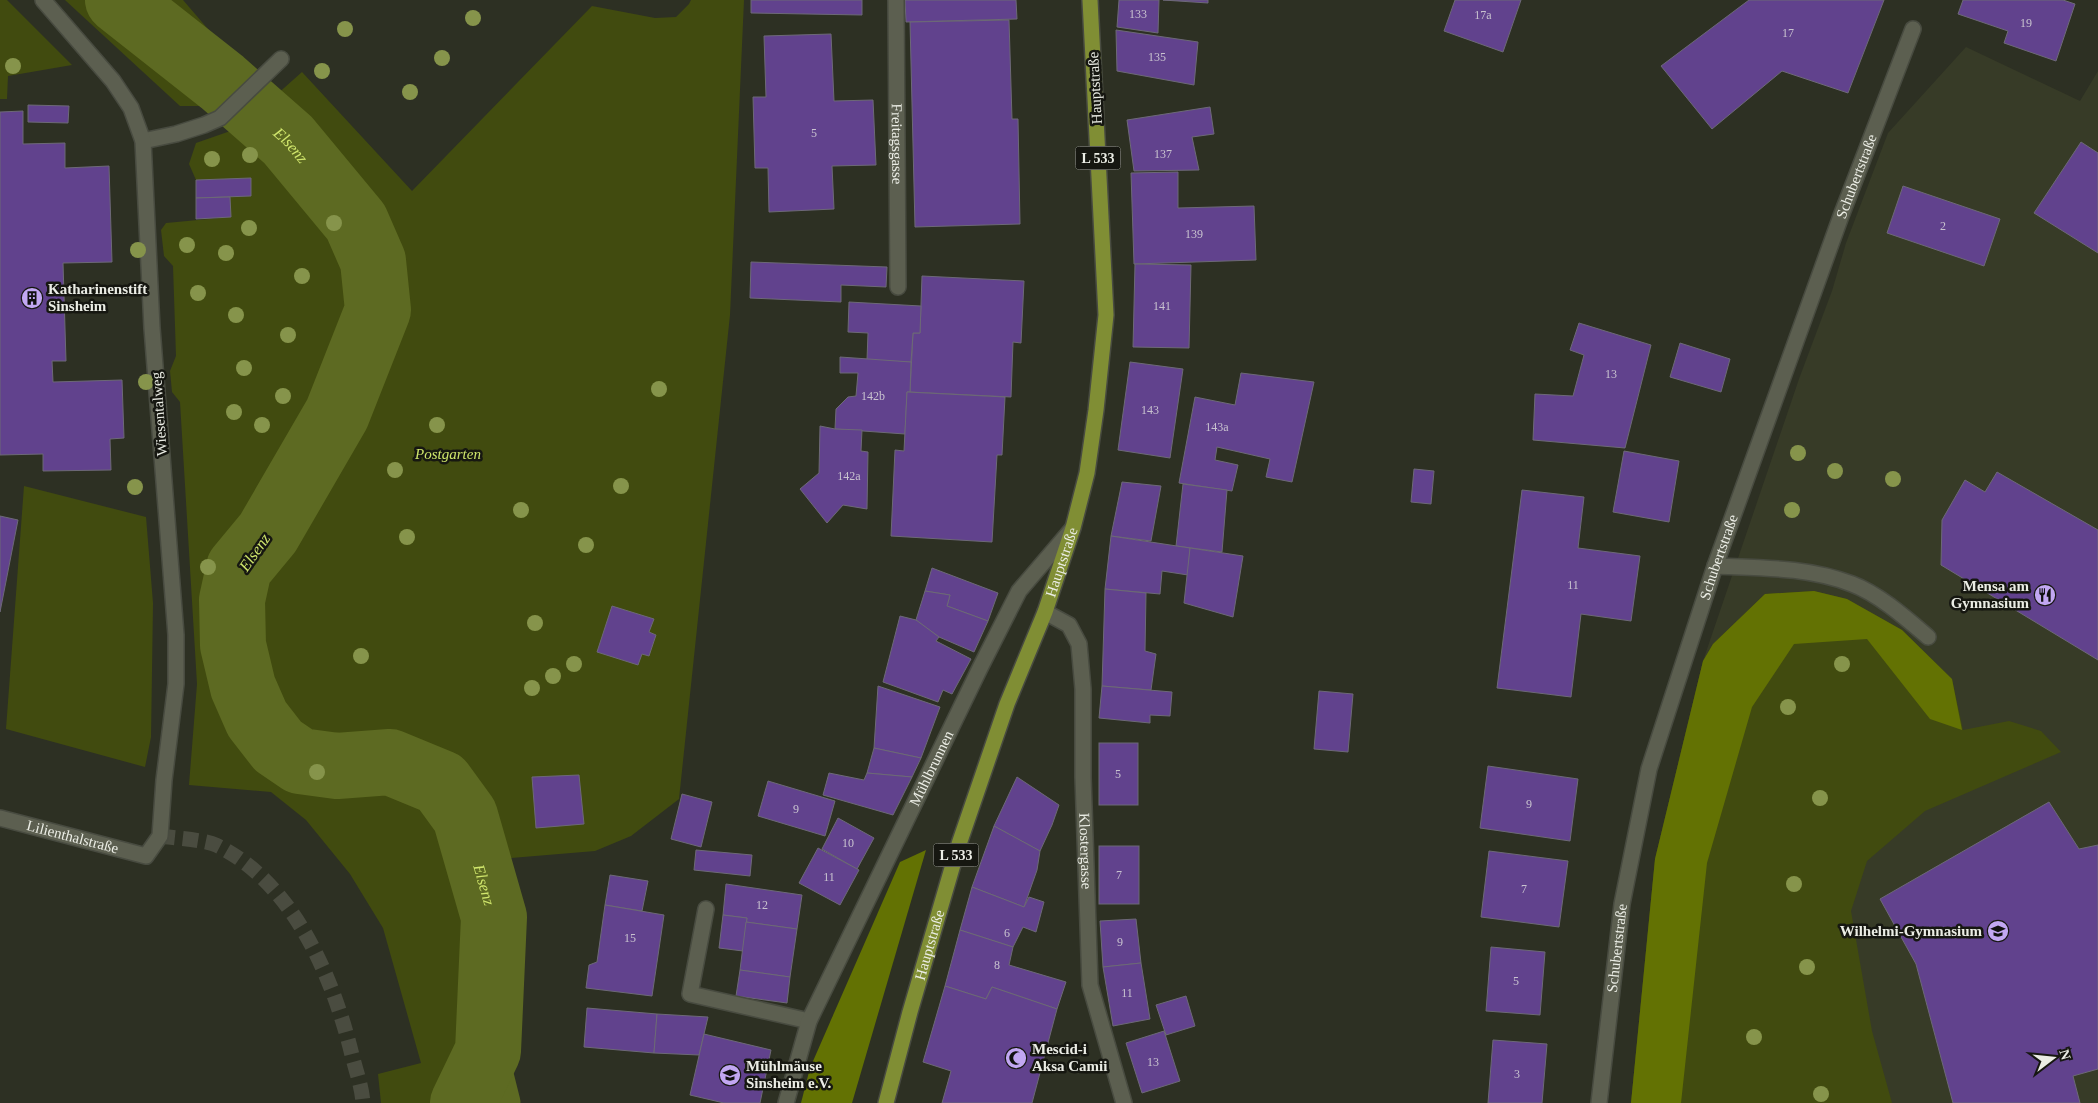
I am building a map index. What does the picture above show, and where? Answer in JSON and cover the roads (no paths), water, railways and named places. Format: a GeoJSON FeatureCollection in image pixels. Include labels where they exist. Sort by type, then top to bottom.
{"type":"FeatureCollection","features":[{"type":"Feature","properties":{"kind":"main road","name":"Hauptstraße"},"geometry":{"type":"LineString","coordinates":[[886,1103],[910,1012],[959,844],[1007,704],[1045,612],[1073,528],[1088,464],[1106,315],[1090,0]]}},
{"type":"Feature","properties":{"kind":"street","name":"Wiesentalweg"},"geometry":{"type":"LineString","coordinates":[[43,0],[113,82],[130,108],[143,141],[152,328],[176,636],[176,684],[164,780],[160,836],[146,856]]}},
{"type":"Feature","properties":{"kind":"street","name":"Freitagsgasse"},"geometry":{"type":"LineString","coordinates":[[896,0],[898,287]]}},
{"type":"Feature","properties":{"kind":"street","name":"Schubertstraße"},"geometry":{"type":"LineString","coordinates":[[1599,1103],[1622,904],[1648,769],[1715,566],[1841,216],[1913,29]]}},
{"type":"Feature","properties":{"kind":"street"},"geometry":{"type":"LineString","coordinates":[[143,141],[176,134],[220,118],[281,59]]}},
{"type":"Feature","properties":{"kind":"street","name":"Mühlbrunnen"},"geometry":{"type":"LineString","coordinates":[[786,1103],[809,1021],[971,686],[1019,592],[1073,528]]}},
{"type":"Feature","properties":{"kind":"street"},"geometry":{"type":"LineString","coordinates":[[1715,566],[1799,570],[1853,584],[1896,610],[1928,637]]}},
{"type":"Feature","properties":{"kind":"street","name":"Klostergasse"},"geometry":{"type":"LineString","coordinates":[[1045,612],[1069,625],[1079,644],[1084,689],[1083,778],[1090,985],[1124,1103]]}},
{"type":"Feature","properties":{"kind":"street","name":"Lilienthalstraße"},"geometry":{"type":"LineString","coordinates":[[0,818],[146,856]]}},
{"type":"Feature","properties":{"kind":"street"},"geometry":{"type":"LineString","coordinates":[[706,909],[690,994],[809,1021]]}},
{"type":"Feature","properties":{"kind":"waterway","name":"Elsenz"},"geometry":{"type":"LineString","coordinates":[[118,0],[222,82],[288,140],[356,222],[373,261],[378,310],[337,414],[268,533],[239,568],[232,600],[233,645],[243,687],[257,719],[278,746],[300,761],[337,766],[390,762],[441,783],[465,816],[494,917],[488,1051],[463,1103]]}},
{"type":"Feature","properties":{"kind":"waterway"},"geometry":{"type":"LineString","coordinates":[[488,1051],[501,1103]]}},
{"type":"Feature","properties":{"kind":"tunnel"},"geometry":{"type":"LineString","coordinates":[[160,836],[197,840],[216,845],[243,861],[267,882],[288,907],[306,935],[334,994],[359,1079],[363,1103]]}},
{"type":"Feature","properties":{"kind":"place","name":"Katharinenstift Sinsheim"},"geometry":{"type":"Point","coordinates":[32,298]}},
{"type":"Feature","properties":{"kind":"place","name":"Mensa am Gymnasium"},"geometry":{"type":"Point","coordinates":[2045,595]}},
{"type":"Feature","properties":{"kind":"place","name":"Wilhelmi-Gymnasium"},"geometry":{"type":"Point","coordinates":[1998,931]}},
{"type":"Feature","properties":{"kind":"place","name":"Mescid-i Aksa Camii"},"geometry":{"type":"Point","coordinates":[1016,1058]}},
{"type":"Feature","properties":{"kind":"place","name":"Mühlmäuse Sinsheim e.V."},"geometry":{"type":"Point","coordinates":[730,1075]}},
{"type":"Feature","properties":{"kind":"park label","name":"Postgarten"},"geometry":{"type":"Point","coordinates":[448,454]}}]}
